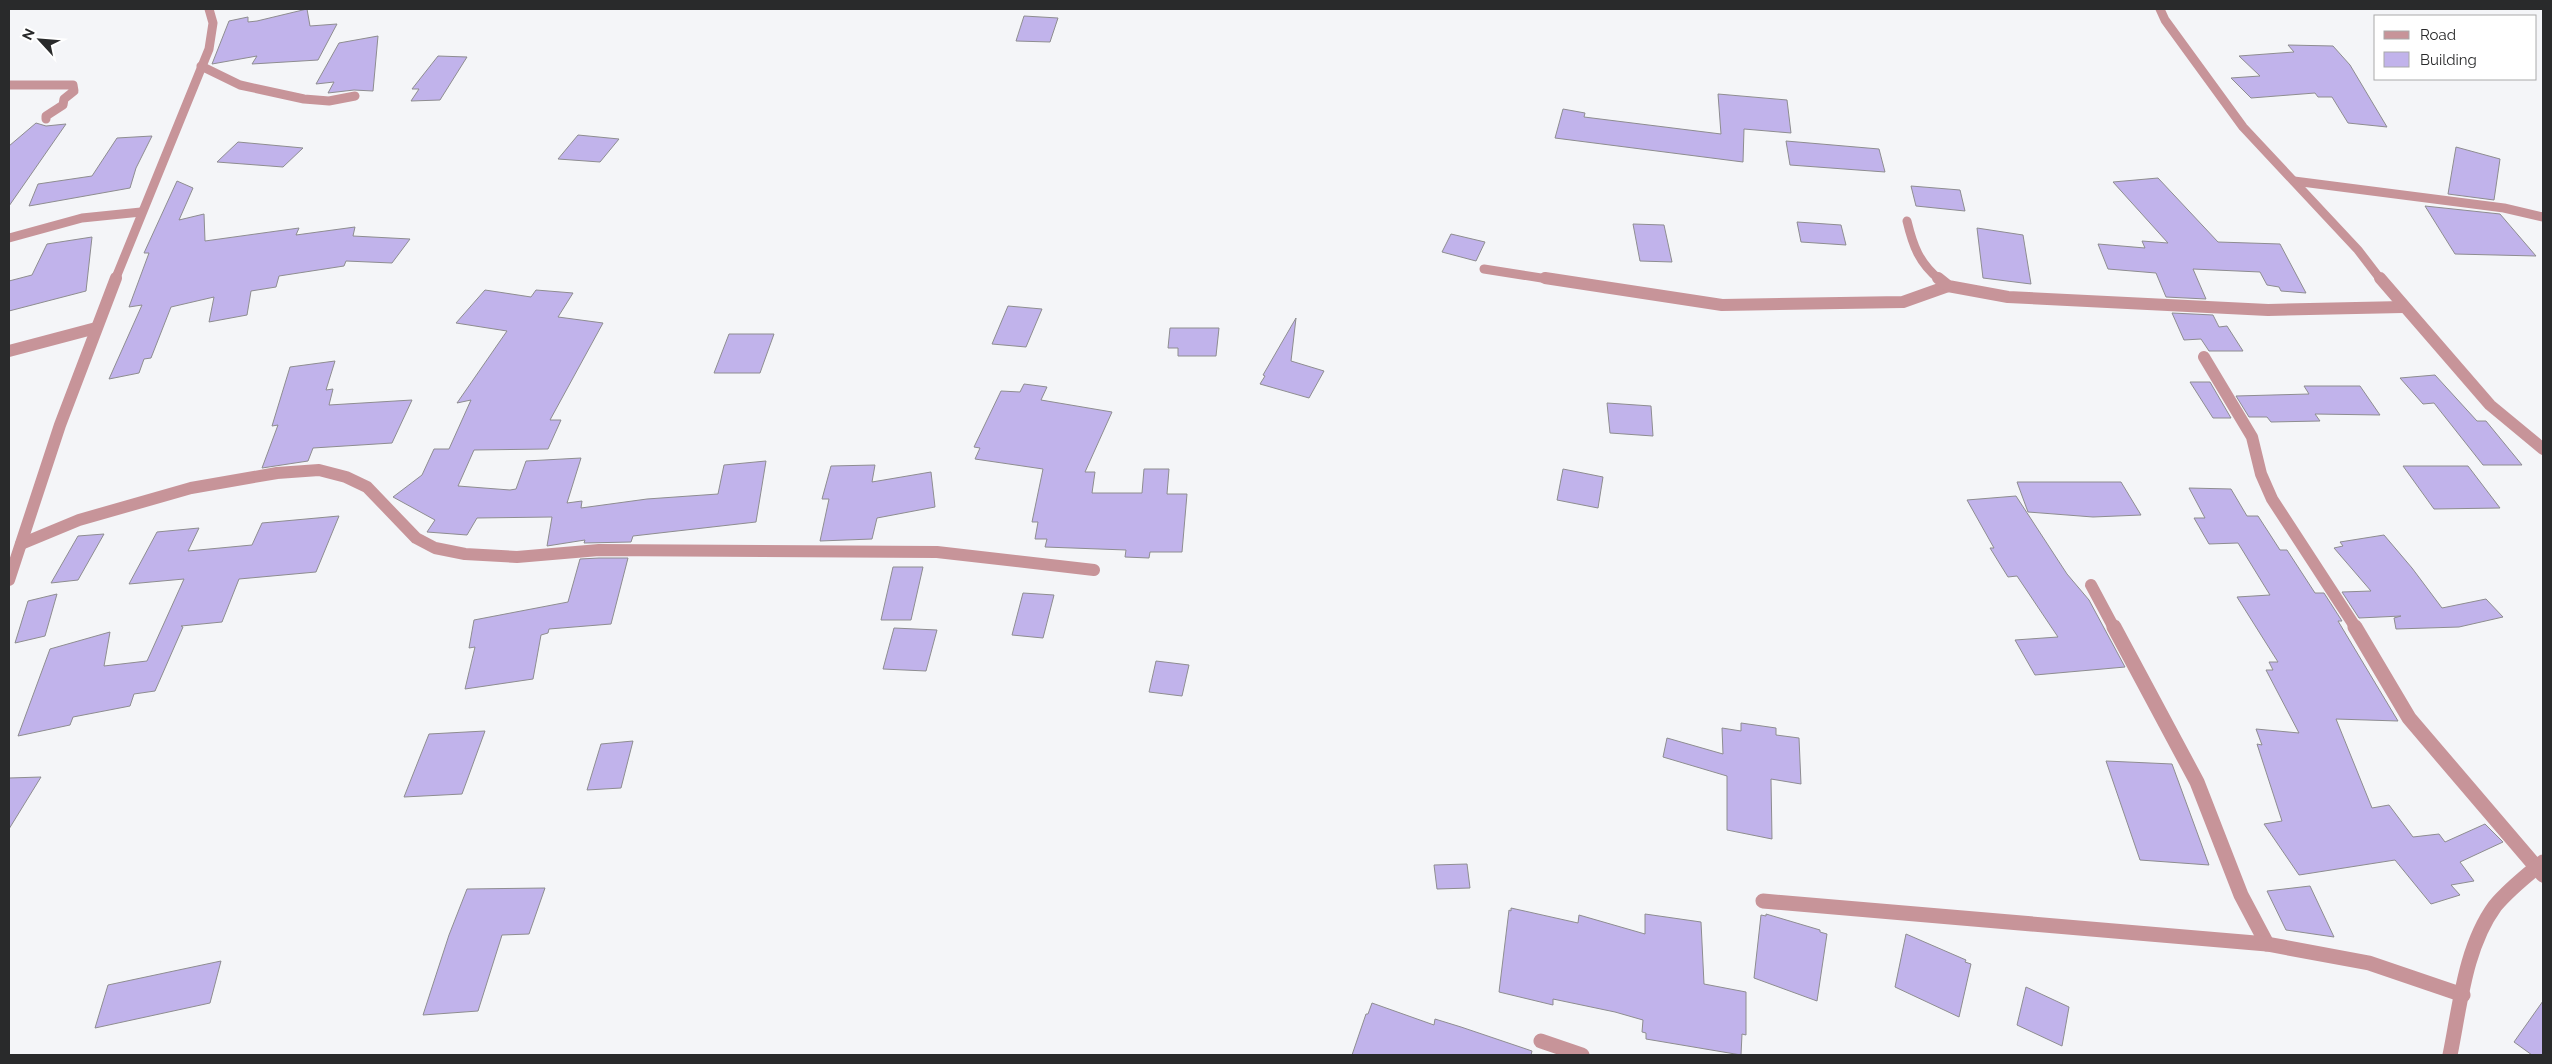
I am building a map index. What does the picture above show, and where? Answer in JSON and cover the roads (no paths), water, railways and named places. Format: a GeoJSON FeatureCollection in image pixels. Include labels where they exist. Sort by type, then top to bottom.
{"type":"FeatureCollection","features":[{"type":"Feature","properties":{"kind":"street"},"geometry":{"type":"LineString","coordinates":[[9,580],[60,425],[96,328],[140,212],[208,49],[214,22],[210,9]]}},
{"type":"Feature","properties":{"kind":"street"},"geometry":{"type":"LineString","coordinates":[[2160,9],[2165,20],[2243,127],[2358,250],[2403,307],[2490,405],[2543,449]]}},
{"type":"Feature","properties":{"kind":"street"},"geometry":{"type":"LineString","coordinates":[[202,66],[240,85],[304,99],[329,100],[355,96]]}},
{"type":"Feature","properties":{"kind":"street"},"geometry":{"type":"LineString","coordinates":[[9,86],[73,84],[74,91],[64,99],[63,104],[46,116],[46,119]]}},
{"type":"Feature","properties":{"kind":"street"},"geometry":{"type":"LineString","coordinates":[[2294,181],[2504,208],[2543,217]]}},
{"type":"Feature","properties":{"kind":"street"},"geometry":{"type":"LineString","coordinates":[[9,238],[82,218],[140,212]]}},
{"type":"Feature","properties":{"kind":"street"},"geometry":{"type":"LineString","coordinates":[[1907,221],[1912,242],[1925,268],[1948,286],[2008,297],[2216,309],[2403,307]]}},
{"type":"Feature","properties":{"kind":"street"},"geometry":{"type":"LineString","coordinates":[[1484,269],[1722,305],[1903,302],[1948,286]]}},
{"type":"Feature","properties":{"kind":"street"},"geometry":{"type":"LineString","coordinates":[[9,351],[96,328]]}},
{"type":"Feature","properties":{"kind":"street"},"geometry":{"type":"LineString","coordinates":[[2204,357],[2252,437],[2261,474],[2272,498],[2338,598],[2409,718],[2464,785],[2541,868],[2518,882],[2490,915],[2472,955],[2450,1055]]}},
{"type":"Feature","properties":{"kind":"street"},"geometry":{"type":"LineString","coordinates":[[21,544],[79,520],[191,488],[277,473],[319,470],[346,477],[367,487],[416,538],[435,548],[465,554],[518,557],[599,550],[937,552],[1094,570]]}},
{"type":"Feature","properties":{"kind":"street"},"geometry":{"type":"LineString","coordinates":[[2091,585],[2197,782],[2241,895],[2266,944]]}},
{"type":"Feature","properties":{"kind":"street"},"geometry":{"type":"LineString","coordinates":[[1763,901],[2266,944],[2369,963],[2463,995]]}},
{"type":"Feature","properties":{"kind":"street"},"geometry":{"type":"LineString","coordinates":[[1541,1041],[1582,1055]]}}]}
